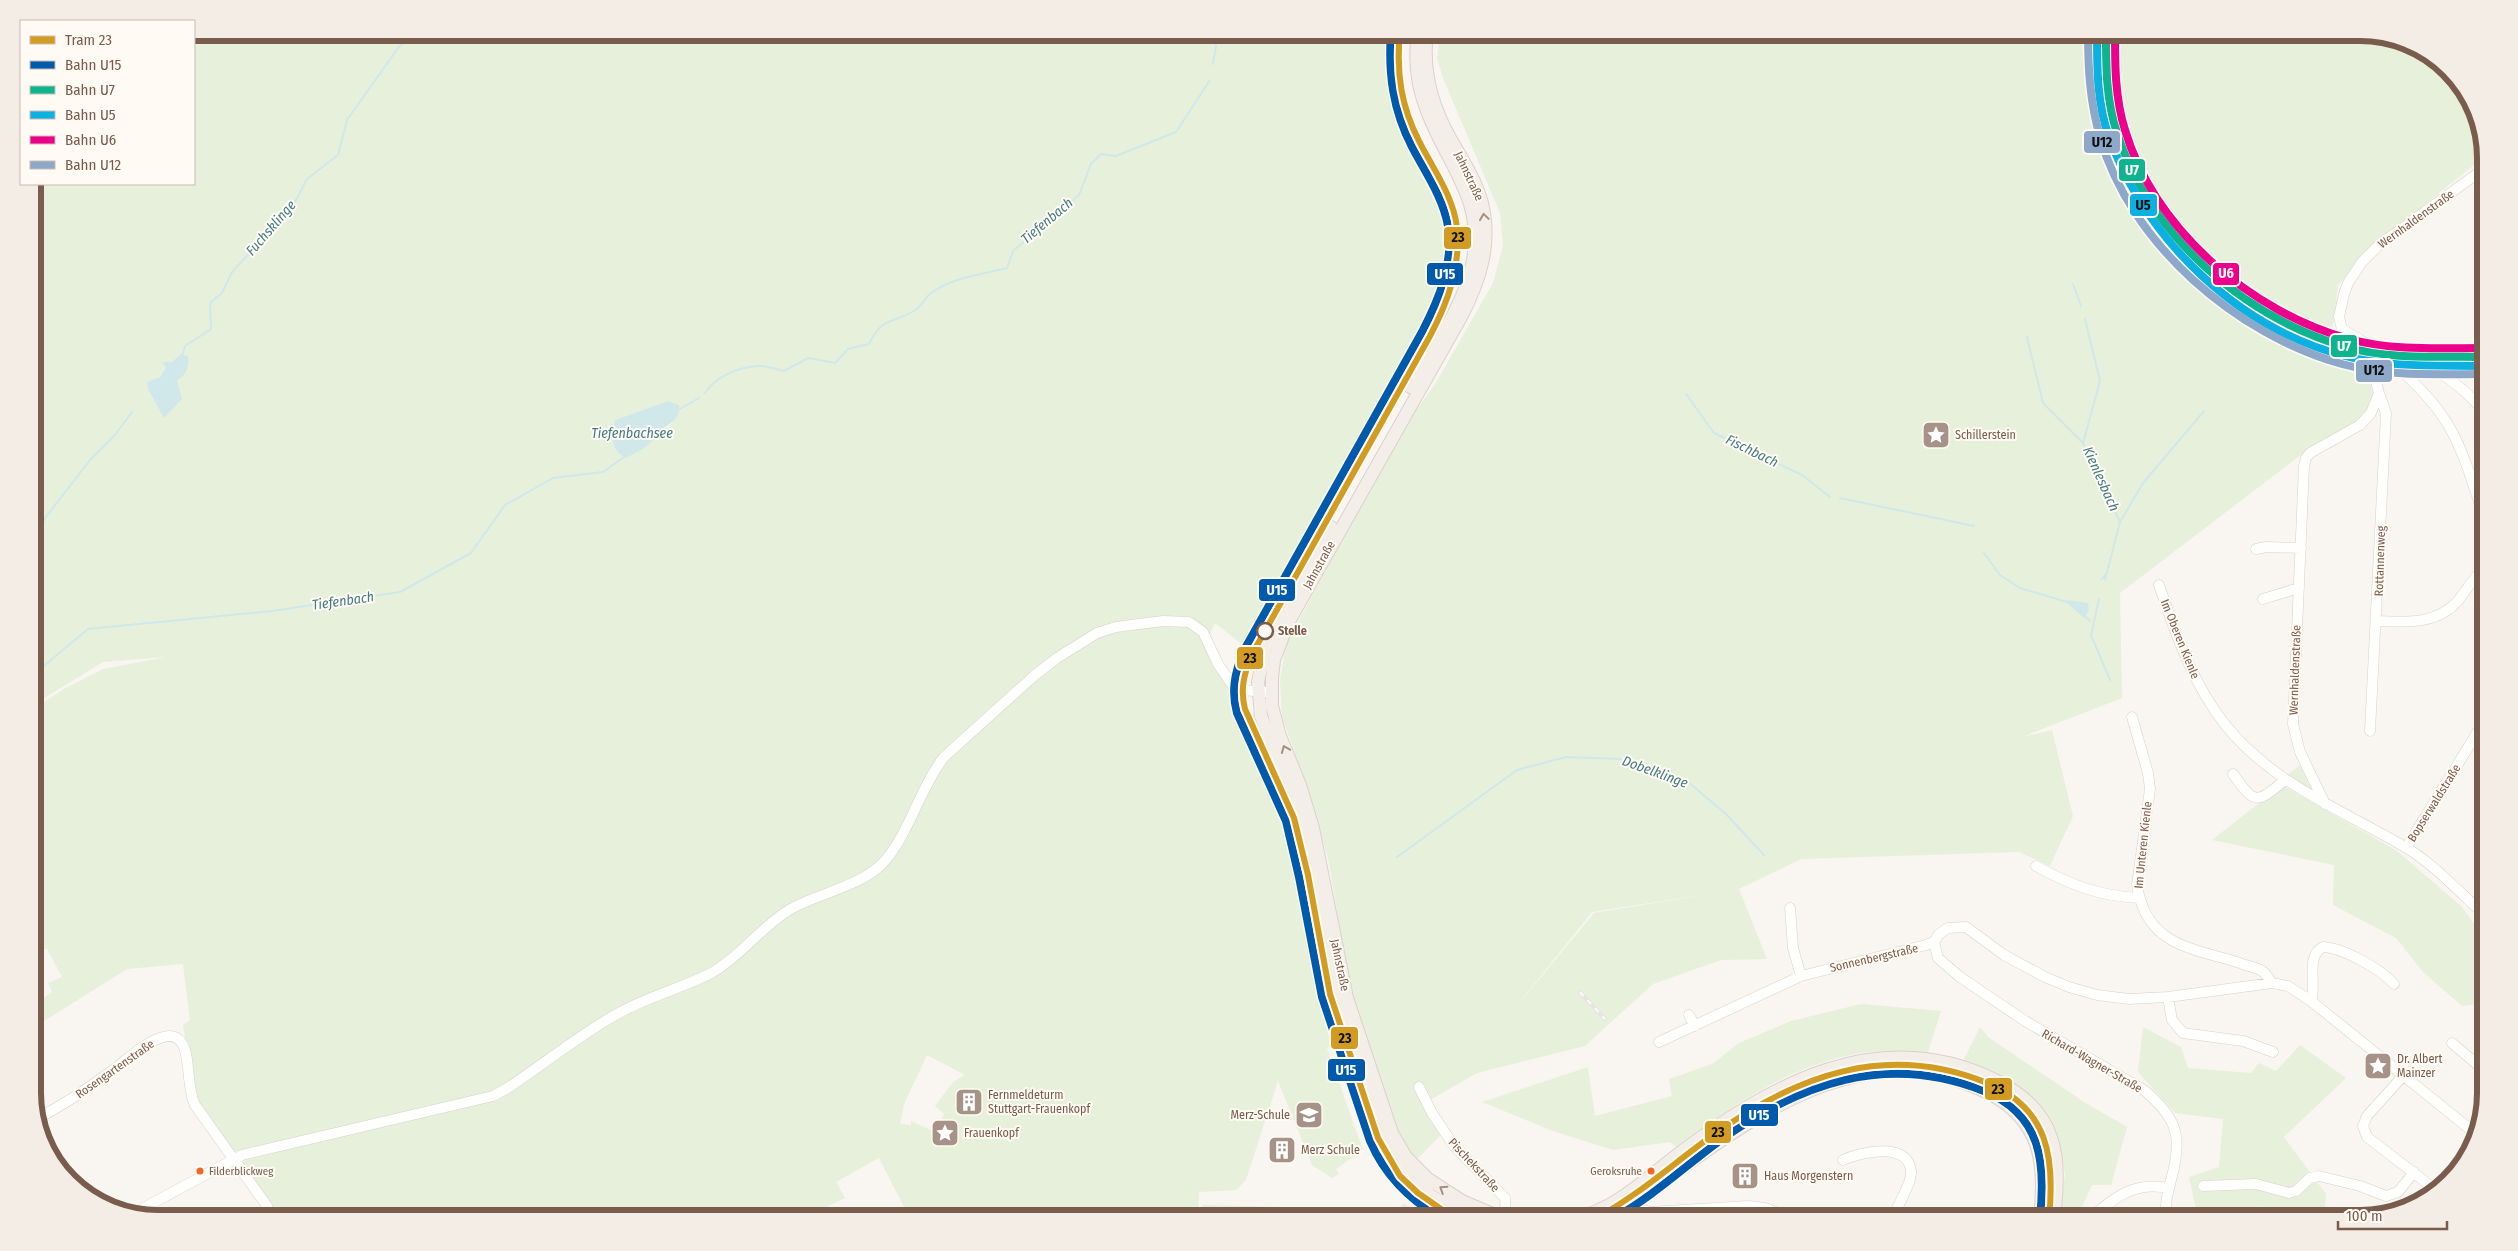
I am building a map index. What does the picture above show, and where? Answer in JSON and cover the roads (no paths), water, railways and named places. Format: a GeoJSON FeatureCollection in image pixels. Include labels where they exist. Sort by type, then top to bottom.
{"type":"FeatureCollection","features":[{"type":"Feature","properties":{"kind":"main road","name":"Jahnstraße"},"geometry":{"type":"LineString","coordinates":[[1418,41],[1417,68],[1424,103],[1432,123],[1461,178],[1472,209],[1476,237],[1472,267],[1454,310],[1277,624],[1262,661],[1258,692],[1264,728],[1305,830],[1339,1002],[1384,1136],[1398,1162],[1412,1179],[1443,1204],[1454,1210]]}},
{"type":"Feature","properties":{"kind":"main road","name":"Jahnstraße"},"geometry":{"type":"LineString","coordinates":[[1427,41],[1428,79],[1433,101],[1470,174],[1482,203],[1486,236],[1481,271],[1471,298],[1453,331],[1288,623],[1276,652],[1271,692],[1277,728],[1300,785],[1313,828],[1347,998],[1396,1141],[1414,1168],[1462,1202],[1482,1210]]}},
{"type":"Feature","properties":{"kind":"main road"},"geometry":{"type":"LineString","coordinates":[[1598,1210],[1617,1200],[1722,1122],[1781,1088],[1838,1066],[1868,1060],[1908,1058],[1942,1062],[1983,1074],[2016,1091],[2038,1112],[2048,1128],[2056,1152],[2058,1176],[2055,1210]]}},
{"type":"Feature","properties":{"kind":"main road"},"geometry":{"type":"LineString","coordinates":[[1625,1210],[1728,1136],[1787,1100],[1840,1080],[1877,1073],[1903,1072],[1941,1076],[1971,1085],[2000,1100],[2020,1116],[2034,1137],[2042,1162],[2041,1210]]}},
{"type":"Feature","properties":{"kind":"street","name":"Wernhaldenstraße"},"geometry":{"type":"LineString","coordinates":[[2371,345],[2340,326],[2339,317],[2348,283],[2362,262],[2379,245],[2476,175]]}},
{"type":"Feature","properties":{"kind":"street"},"geometry":{"type":"LineString","coordinates":[[2371,345],[2374,374],[2379,393]]}},
{"type":"Feature","properties":{"kind":"street"},"geometry":{"type":"LineString","coordinates":[[2371,345],[2391,349],[2428,366],[2458,386],[2476,404]]}},
{"type":"Feature","properties":{"kind":"street"},"geometry":{"type":"LineString","coordinates":[[2371,345],[2404,374],[2446,420],[2459,448],[2476,496]]}},
{"type":"Feature","properties":{"kind":"street","name":"Wernhaldenstraße"},"geometry":{"type":"LineString","coordinates":[[2325,804],[2300,752],[2293,724],[2304,466],[2306,458],[2319,448],[2360,425],[2371,413],[2379,393]]}},
{"type":"Feature","properties":{"kind":"street","name":"Rottannenweg"},"geometry":{"type":"LineString","coordinates":[[2370,731],[2386,413],[2379,393]]}},
{"type":"Feature","properties":{"kind":"street"},"geometry":{"type":"LineString","coordinates":[[2256,549],[2266,547],[2300,548]]}},
{"type":"Feature","properties":{"kind":"street"},"geometry":{"type":"LineString","coordinates":[[2377,621],[2417,622],[2441,613],[2457,602],[2476,576]]}},
{"type":"Feature","properties":{"kind":"street","name":"Im Oberen Kienle"},"geometry":{"type":"LineString","coordinates":[[2159,585],[2184,655],[2210,704],[2250,752],[2284,780],[2325,804]]}},
{"type":"Feature","properties":{"kind":"street"},"geometry":{"type":"LineString","coordinates":[[2263,599],[2299,588]]}},
{"type":"Feature","properties":{"kind":"street"},"geometry":{"type":"LineString","coordinates":[[142,1209],[234,1159],[298,1142],[480,1100],[506,1090],[617,1014],[647,998],[712,972],[727,963],[768,925],[790,909],[873,872],[893,850],[931,773],[944,757],[1035,675],[1064,653],[1097,633],[1116,627],[1176,620],[1188,622],[1198,626],[1233,686],[1242,690],[1271,692]]}},
{"type":"Feature","properties":{"kind":"street","name":"Im Unteren Kienle"},"geometry":{"type":"LineString","coordinates":[[2132,717],[2148,773],[2150,789],[2137,885],[2139,898],[2160,932],[2177,944],[2193,951],[2263,971],[2272,983]]}},
{"type":"Feature","properties":{"kind":"street","name":"Bopserwaldstraße"},"geometry":{"type":"LineString","coordinates":[[2477,734],[2406,848],[2477,907]]}},
{"type":"Feature","properties":{"kind":"street"},"geometry":{"type":"LineString","coordinates":[[2233,774],[2247,793],[2258,798],[2264,797],[2284,780]]}},
{"type":"Feature","properties":{"kind":"street"},"geometry":{"type":"LineString","coordinates":[[2325,804],[2406,848]]}},
{"type":"Feature","properties":{"kind":"street"},"geometry":{"type":"LineString","coordinates":[[2036,866],[2069,884],[2106,895],[2139,898]]}},
{"type":"Feature","properties":{"kind":"street"},"geometry":{"type":"LineString","coordinates":[[1790,908],[1793,948],[1801,976]]}},
{"type":"Feature","properties":{"kind":"street","name":"Sonnenbergstraße"},"geometry":{"type":"LineString","coordinates":[[1659,1042],[1801,976],[1884,957],[1934,942],[1939,934],[1948,928],[1966,927],[2004,955],[2045,977],[2069,987],[2119,998],[2168,997],[2272,983],[2288,986],[2311,1000],[2471,1130]]}},
{"type":"Feature","properties":{"kind":"street","name":"Richard-Wagner-Straße"},"geometry":{"type":"LineString","coordinates":[[1934,942],[1938,958],[1960,977],[2025,1021],[2144,1090],[2160,1104],[2169,1115],[2179,1143],[2169,1188],[2168,1210]]}},
{"type":"Feature","properties":{"kind":"street"},"geometry":{"type":"LineString","coordinates":[[2311,1000],[2314,990],[2312,972],[2316,953],[2323,947],[2345,953],[2365,963],[2394,984]]}},
{"type":"Feature","properties":{"kind":"street"},"geometry":{"type":"LineString","coordinates":[[2168,997],[2172,1020],[2182,1033],[2243,1041],[2273,1052]]}},
{"type":"Feature","properties":{"kind":"street"},"geometry":{"type":"LineString","coordinates":[[1689,1015],[1695,1026]]}},
{"type":"Feature","properties":{"kind":"street","name":"Rosengartenstraße"},"geometry":{"type":"LineString","coordinates":[[43,1115],[82,1093],[150,1042],[168,1036],[175,1037],[182,1042],[186,1052],[191,1096],[234,1159]]}},
{"type":"Feature","properties":{"kind":"street"},"geometry":{"type":"LineString","coordinates":[[2452,1043],[2477,1064]]}},
{"type":"Feature","properties":{"kind":"street"},"geometry":{"type":"LineString","coordinates":[[2403,1076],[2367,1116],[2364,1126],[2367,1137],[2431,1186]]}},
{"type":"Feature","properties":{"kind":"street","name":"Pischekstraße"},"geometry":{"type":"LineString","coordinates":[[1419,1087],[1432,1112],[1454,1146],[1505,1198],[1506,1210]]}},
{"type":"Feature","properties":{"kind":"street"},"geometry":{"type":"LineString","coordinates":[[1843,1160],[1860,1153],[1883,1152],[1899,1154],[1906,1159],[1911,1175],[1896,1210]]}},
{"type":"Feature","properties":{"kind":"street"},"geometry":{"type":"LineString","coordinates":[[234,1159],[267,1206],[266,1210]]}},
{"type":"Feature","properties":{"kind":"street"},"geometry":{"type":"LineString","coordinates":[[2203,1186],[2256,1184],[2289,1193],[2296,1191],[2310,1178],[2318,1176],[2360,1186],[2386,1196],[2398,1192],[2414,1172]]}},
{"type":"Feature","properties":{"kind":"street"},"geometry":{"type":"LineString","coordinates":[[2102,1210],[2135,1187],[2158,1186],[2169,1188]]}},
{"type":"Feature","properties":{"kind":"street"},"geometry":{"type":"LineString","coordinates":[[1617,1200],[1645,1210]]}},
{"type":"Feature","properties":{"kind":"street"},"geometry":{"type":"LineString","coordinates":[[1684,1210],[1749,1206],[1770,1210]]}},
{"type":"Feature","properties":{"kind":"water"},"geometry":{"type":"Polygon","coordinates":[[[181,354],[188,356],[188,367],[185,373],[177,380],[182,399],[164,418],[148,389],[147,382],[160,377],[166,367],[162,362],[172,362],[181,354]]]}},
{"type":"Feature","properties":{"kind":"water","name":"Tiefenbachsee"},"geometry":{"type":"Polygon","coordinates":[[[668,401],[679,405],[678,415],[673,422],[658,432],[656,437],[646,447],[626,458],[621,455],[613,442],[615,420],[668,401]]]}},
{"type":"Feature","properties":{"kind":"water"},"geometry":{"type":"Polygon","coordinates":[[[2067,600],[2088,603],[2089,610],[2084,618],[2066,602],[2067,600]]]}},
{"type":"Feature","properties":{"kind":"waterway","name":"Fuchsklinge"},"geometry":{"type":"LineString","coordinates":[[182,357],[185,346],[211,329],[210,303],[222,293],[232,272],[293,206],[307,179],[338,155],[347,120],[404,42]]}},
{"type":"Feature","properties":{"kind":"waterway","name":"Tiefenbach"},"geometry":{"type":"LineString","coordinates":[[1213,64],[1215,42]]}},
{"type":"Feature","properties":{"kind":"waterway","name":"Tiefenbach"},"geometry":{"type":"LineString","coordinates":[[705,393],[721,378],[749,367],[770,367],[784,371],[808,358],[835,363],[848,349],[869,344],[883,325],[914,311],[930,294],[947,284],[967,277],[1007,268],[1013,251],[1079,195],[1091,164],[1101,154],[1116,156],[1176,132],[1210,80]]}},
{"type":"Feature","properties":{"kind":"waterway","name":"Kienlesbach"},"geometry":{"type":"LineString","coordinates":[[2073,284],[2081,306]]}},
{"type":"Feature","properties":{"kind":"waterway","name":"Kienlesbach"},"geometry":{"type":"LineString","coordinates":[[2085,319],[2100,381],[2083,443],[2120,522],[2105,580]]}},
{"type":"Feature","properties":{"kind":"waterway"},"geometry":{"type":"LineString","coordinates":[[2027,337],[2043,403],[2083,443]]}},
{"type":"Feature","properties":{"kind":"waterway","name":"Fischbach"},"geometry":{"type":"LineString","coordinates":[[1686,394],[1714,433],[1802,475],[1830,497]]}},
{"type":"Feature","properties":{"kind":"waterway","name":"Tiefenbach"},"geometry":{"type":"LineString","coordinates":[[680,409],[699,398]]}},
{"type":"Feature","properties":{"kind":"waterway"},"geometry":{"type":"LineString","coordinates":[[2120,522],[2143,483],[2204,411]]}},
{"type":"Feature","properties":{"kind":"waterway"},"geometry":{"type":"LineString","coordinates":[[42,526],[45,518],[90,460],[115,435],[132,412]]}},
{"type":"Feature","properties":{"kind":"waterway","name":"Tiefenbach"},"geometry":{"type":"LineString","coordinates":[[42,667],[88,629],[272,611],[400,592],[471,553],[505,505],[553,478],[603,472],[624,457]]}},
{"type":"Feature","properties":{"kind":"waterway","name":"Fischbach"},"geometry":{"type":"LineString","coordinates":[[1840,498],[1974,526]]}},
{"type":"Feature","properties":{"kind":"waterway","name":"Fischbach"},"geometry":{"type":"LineString","coordinates":[[1984,553],[2000,575],[2020,588],[2067,602]]}},
{"type":"Feature","properties":{"kind":"waterway","name":"Kienlesbach"},"geometry":{"type":"LineString","coordinates":[[2102,579],[2106,574]]}},
{"type":"Feature","properties":{"kind":"waterway","name":"Fischbach"},"geometry":{"type":"LineString","coordinates":[[2099,599],[2091,635],[2110,680]]}},
{"type":"Feature","properties":{"kind":"waterway","name":"Fischbach"},"geometry":{"type":"LineString","coordinates":[[2084,615],[2090,621]]}},
{"type":"Feature","properties":{"kind":"waterway","name":"Dobelklinge"},"geometry":{"type":"LineString","coordinates":[[1397,857],[1517,770],[1566,757],[1620,759],[1687,781],[1726,814],[1764,855]]}},
{"type":"Feature","properties":{"kind":"railway"},"geometry":{"type":"LineString","coordinates":[[1580,992],[1605,1019]]}},
{"type":"Feature","properties":{"kind":"tram line","name":"23"},"geometry":{"type":"LineString","coordinates":[[1399,41],[1401,89],[1408,116],[1420,143],[1442,183],[1455,216],[1458,241],[1452,283],[1448,297],[1430,336],[1251,656],[1245,676],[1243,695],[1245,709],[1294,818],[1308,875],[1330,994],[1378,1138],[1400,1176],[1418,1193],[1442,1210]]}},
{"type":"Feature","properties":{"kind":"tram line","name":"23"},"geometry":{"type":"LineString","coordinates":[[1610,1210],[1642,1189],[1713,1135],[1777,1096],[1810,1081],[1844,1071],[1879,1066],[1914,1065],[1950,1071],[1987,1083],[2008,1094],[2024,1106],[2044,1138],[2051,1176],[2050,1210]]}},
{"type":"Feature","properties":{"kind":"rail line","name":"U15"},"geometry":{"type":"LineString","coordinates":[[1390,41],[1391,77],[1400,119],[1446,215],[1449,254],[1444,281],[1422,332],[1243,652],[1236,675],[1234,697],[1237,713],[1286,821],[1299,877],[1322,997],[1370,1141],[1390,1175],[1408,1194],[1428,1210]]}},
{"type":"Feature","properties":{"kind":"rail line","name":"U12"},"geometry":{"type":"LineString","coordinates":[[2088,41],[2089,72],[2094,111],[2100,137],[2115,176],[2136,214],[2162,248],[2193,280],[2227,308],[2264,331],[2303,350],[2342,364],[2395,373],[2476,374]]}},
{"type":"Feature","properties":{"kind":"rail line","name":"U5"},"geometry":{"type":"LineString","coordinates":[[2097,41],[2100,99],[2109,137],[2126,175],[2147,211],[2172,245],[2201,275],[2233,302],[2268,325],[2306,343],[2345,356],[2397,364],[2476,366]]}},
{"type":"Feature","properties":{"kind":"rail line","name":"U7"},"geometry":{"type":"LineString","coordinates":[[2106,41],[2109,96],[2113,121],[2132,171],[2152,206],[2177,238],[2206,267],[2237,293],[2272,315],[2308,333],[2346,347],[2397,356],[2476,357]]}},
{"type":"Feature","properties":{"kind":"rail line","name":"U6"},"geometry":{"type":"LineString","coordinates":[[2115,41],[2119,106],[2125,130],[2139,167],[2159,201],[2183,233],[2212,262],[2243,287],[2277,309],[2312,326],[2349,339],[2400,347],[2476,348]]}},
{"type":"Feature","properties":{"kind":"rail line","name":"U15"},"geometry":{"type":"LineString","coordinates":[[1628,1210],[1718,1142],[1749,1121],[1780,1104],[1812,1090],[1845,1080],[1879,1074],[1913,1074],[1948,1080],[1984,1091],[2003,1101],[2018,1113],[2028,1126],[2036,1142],[2040,1159],[2042,1177],[2041,1210]]}},
{"type":"Feature","properties":{"kind":"place","name":"Schillerstein"},"geometry":{"type":"Point","coordinates":[1936,435]}},
{"type":"Feature","properties":{"kind":"place","name":"Stelle"},"geometry":{"type":"Point","coordinates":[1265,631]}},
{"type":"Feature","properties":{"kind":"place","name":"Dr. Albert Mainzer"},"geometry":{"type":"Point","coordinates":[2378,1066]}},
{"type":"Feature","properties":{"kind":"place","name":"Fernmeldeturm Stuttgart-Frauenkopf"},"geometry":{"type":"Point","coordinates":[969,1102]}},
{"type":"Feature","properties":{"kind":"place","name":"Merz-Schule"},"geometry":{"type":"Point","coordinates":[1309,1115]}},
{"type":"Feature","properties":{"kind":"place","name":"Frauenkopf"},"geometry":{"type":"Point","coordinates":[945,1133]}},
{"type":"Feature","properties":{"kind":"place","name":"Merz Schule"},"geometry":{"type":"Point","coordinates":[1282,1150]}},
{"type":"Feature","properties":{"kind":"place","name":"Filderblickweg"},"geometry":{"type":"Point","coordinates":[200,1171]}},
{"type":"Feature","properties":{"kind":"place","name":"Geroksruhe"},"geometry":{"type":"Point","coordinates":[1651,1171]}},
{"type":"Feature","properties":{"kind":"place","name":"Haus Morgenstern"},"geometry":{"type":"Point","coordinates":[1745,1176]}}]}
